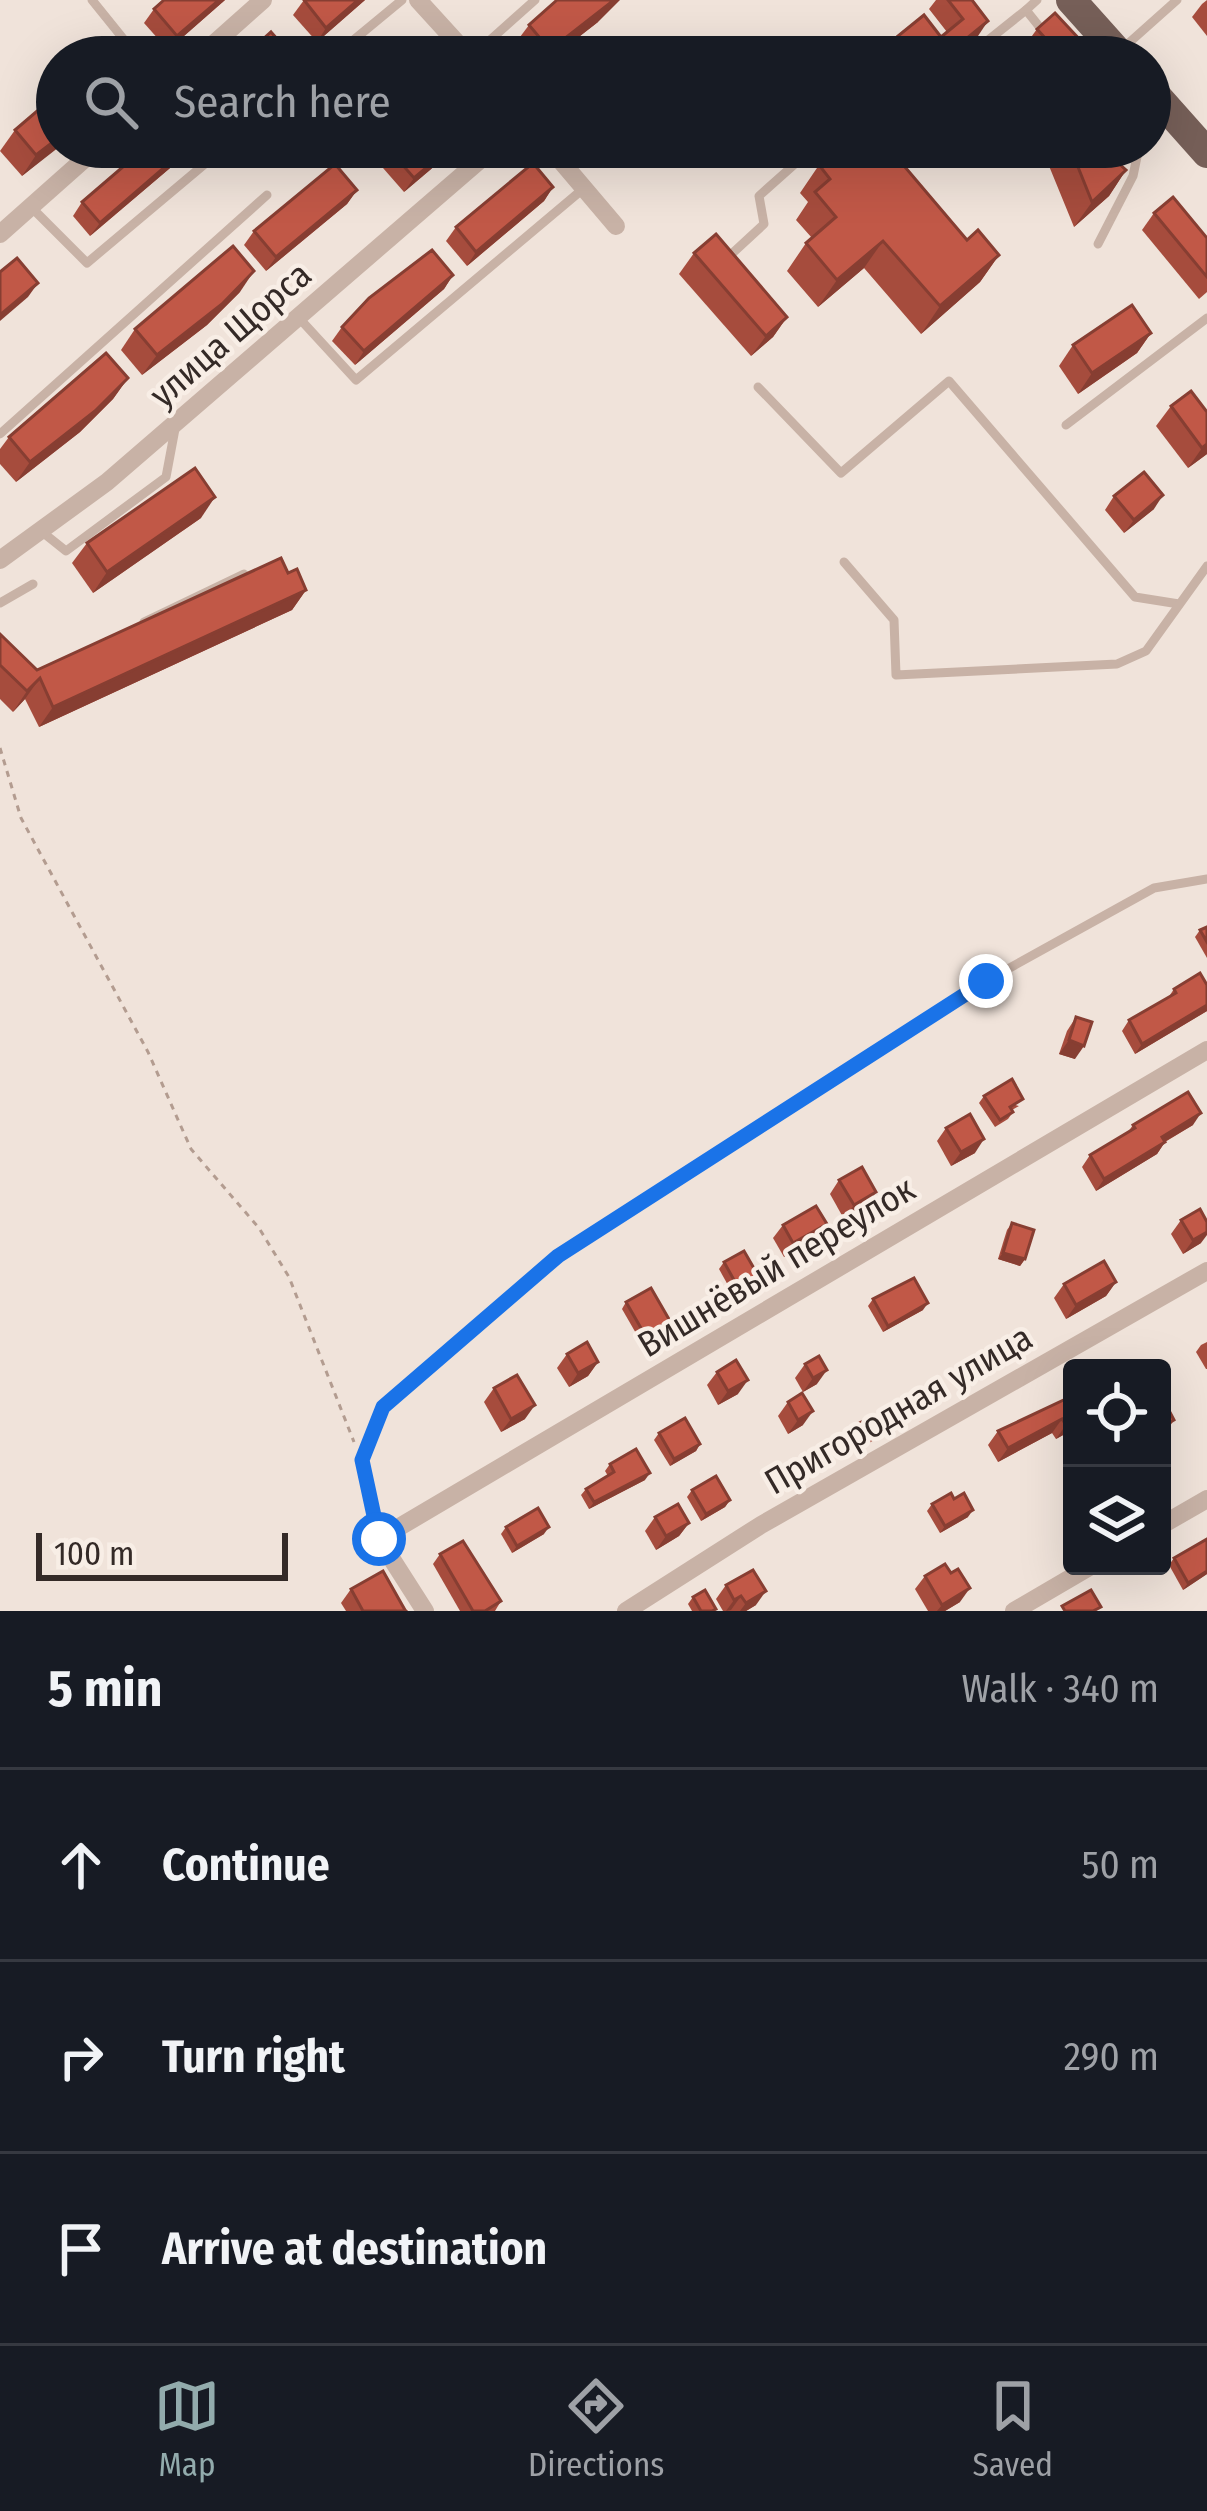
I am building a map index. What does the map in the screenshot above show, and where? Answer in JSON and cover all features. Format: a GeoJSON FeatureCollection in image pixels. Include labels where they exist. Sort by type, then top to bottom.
{"type":"FeatureCollection","features":[{"type":"Feature","properties":{"kind":"main road"},"geometry":{"type":"LineString","coordinates":[[1072,0],[1103,36]]}},
{"type":"Feature","properties":{"kind":"main road"},"geometry":{"type":"LineString","coordinates":[[1171,130],[1207,153]]}},
{"type":"Feature","properties":{"kind":"street"},"geometry":{"type":"LineString","coordinates":[[223,36],[263,0]]}},
{"type":"Feature","properties":{"kind":"street"},"geometry":{"type":"LineString","coordinates":[[418,0],[451,36]]}},
{"type":"Feature","properties":{"kind":"street"},"geometry":{"type":"LineString","coordinates":[[0,234],[75,168]]}},
{"type":"Feature","properties":{"kind":"street","name":"улица Щорса"},"geometry":{"type":"LineString","coordinates":[[0,560],[176,424],[470,168]]}},
{"type":"Feature","properties":{"kind":"street"},"geometry":{"type":"LineString","coordinates":[[566,168],[616,226]]}},
{"type":"Feature","properties":{"kind":"street","name":"Вишнёвый переулок"},"geometry":{"type":"LineString","coordinates":[[379,1539],[1207,1050]]}},
{"type":"Feature","properties":{"kind":"street","name":"Пригородная улица"},"geometry":{"type":"LineString","coordinates":[[626,1611],[761,1526],[1207,1271]]}},
{"type":"Feature","properties":{"kind":"street"},"geometry":{"type":"LineString","coordinates":[[1171,1520],[1207,1499]]}},
{"type":"Feature","properties":{"kind":"street"},"geometry":{"type":"LineString","coordinates":[[379,1539],[425,1611]]}},
{"type":"Feature","properties":{"kind":"street"},"geometry":{"type":"LineString","coordinates":[[1014,1611],[1076,1575]]}},
{"type":"Feature","properties":{"kind":"lane"},"geometry":{"type":"LineString","coordinates":[[92,0],[121,36]]}},
{"type":"Feature","properties":{"kind":"lane"},"geometry":{"type":"LineString","coordinates":[[358,36],[402,0]]}},
{"type":"Feature","properties":{"kind":"lane"},"geometry":{"type":"LineString","coordinates":[[494,36],[535,0]]}},
{"type":"Feature","properties":{"kind":"lane"},"geometry":{"type":"LineString","coordinates":[[993,36],[1037,0]]}},
{"type":"Feature","properties":{"kind":"lane"},"geometry":{"type":"LineString","coordinates":[[1140,36],[1177,0]]}},
{"type":"Feature","properties":{"kind":"lane"},"geometry":{"type":"LineString","coordinates":[[1026,10],[1047,36]]}},
{"type":"Feature","properties":{"kind":"lane"},"geometry":{"type":"LineString","coordinates":[[31,207],[87,262],[197,168]]}},
{"type":"Feature","properties":{"kind":"lane"},"geometry":{"type":"LineString","coordinates":[[723,261],[764,224],[759,196],[790,168]]}},
{"type":"Feature","properties":{"kind":"lane"},"geometry":{"type":"LineString","coordinates":[[1098,244],[1135,168]]}},
{"type":"Feature","properties":{"kind":"lane"},"geometry":{"type":"LineString","coordinates":[[299,319],[356,380],[583,189]]}},
{"type":"Feature","properties":{"kind":"lane"},"geometry":{"type":"LineString","coordinates":[[0,434],[267,195]]}},
{"type":"Feature","properties":{"kind":"lane"},"geometry":{"type":"LineString","coordinates":[[1066,424],[1207,318]]}},
{"type":"Feature","properties":{"kind":"lane"},"geometry":{"type":"LineString","coordinates":[[758,387],[841,473],[949,381],[1135,597],[1179,604]]}},
{"type":"Feature","properties":{"kind":"lane"},"geometry":{"type":"LineString","coordinates":[[40,531],[66,551],[166,477],[176,424]]}},
{"type":"Feature","properties":{"kind":"lane"},"geometry":{"type":"LineString","coordinates":[[844,562],[894,620],[896,675],[1117,664],[1146,651],[1207,566]]}},
{"type":"Feature","properties":{"kind":"lane"},"geometry":{"type":"LineString","coordinates":[[137,625],[244,574]]}},
{"type":"Feature","properties":{"kind":"lane"},"geometry":{"type":"LineString","coordinates":[[0,603],[33,584]]}},
{"type":"Feature","properties":{"kind":"lane"},"geometry":{"type":"LineString","coordinates":[[379,1539],[362,1460],[383,1407],[558,1256],[986,981],[1154,888],[1207,879]]}},
{"type":"Feature","properties":{"kind":"path"},"geometry":{"type":"LineString","coordinates":[[0,748],[21,818],[148,1052],[191,1149],[260,1228],[289,1277],[362,1460]]}},
{"type":"Feature","properties":{"kind":"building"},"geometry":{"type":"Polygon","coordinates":[[[164,0],[219,0],[177,36],[154,9],[164,0]]]}},
{"type":"Feature","properties":{"kind":"building"},"geometry":{"type":"Polygon","coordinates":[[[304,0],[358,0],[326,28],[304,0]]]}},
{"type":"Feature","properties":{"kind":"building"},"geometry":{"type":"Polygon","coordinates":[[[557,0],[614,0],[568,36],[538,36],[529,25],[557,0]]]}},
{"type":"Feature","properties":{"kind":"building"},"geometry":{"type":"Polygon","coordinates":[[[948,0],[972,0],[988,21],[970,36],[942,36],[963,19],[948,0]]]}},
{"type":"Feature","properties":{"kind":"building"},"geometry":{"type":"Polygon","coordinates":[[[1055,13],[1076,36],[1043,36],[1037,29],[1055,13]]]}},
{"type":"Feature","properties":{"kind":"building"},"geometry":{"type":"Polygon","coordinates":[[[924,15],[940,36],[898,36],[924,15]]]}},
{"type":"Feature","properties":{"kind":"building"},"geometry":{"type":"Polygon","coordinates":[[[36,112],[36,155],[15,130],[36,112]]]}},
{"type":"Feature","properties":{"kind":"building"},"geometry":{"type":"Polygon","coordinates":[[[122,168],[164,168],[100,223],[82,202],[122,168]]]}},
{"type":"Feature","properties":{"kind":"building"},"geometry":{"type":"Polygon","coordinates":[[[330,168],[338,168],[357,190],[276,257],[254,231],[330,168]]]}},
{"type":"Feature","properties":{"kind":"building"},"geometry":{"type":"Polygon","coordinates":[[[405,168],[426,168],[414,178],[405,168]]]}},
{"type":"Feature","properties":{"kind":"building"},"geometry":{"type":"Polygon","coordinates":[[[527,168],[537,168],[553,187],[476,252],[456,227],[527,168]]]}},
{"type":"Feature","properties":{"kind":"building"},"geometry":{"type":"Polygon","coordinates":[[[821,168],[906,168],[967,240],[978,230],[999,255],[940,306],[883,241],[837,280],[806,243],[836,217],[815,192],[830,179],[821,168]]]}},
{"type":"Feature","properties":{"kind":"building"},"geometry":{"type":"Polygon","coordinates":[[[1078,168],[1126,170],[1092,202],[1078,168]]]}},
{"type":"Feature","properties":{"kind":"building"},"geometry":{"type":"Polygon","coordinates":[[[1173,197],[1207,238],[1207,277],[1154,213],[1173,197]]]}},
{"type":"Feature","properties":{"kind":"building"},"geometry":{"type":"Polygon","coordinates":[[[716,234],[787,317],[766,336],[694,253],[716,234]]]}},
{"type":"Feature","properties":{"kind":"building"},"geometry":{"type":"Polygon","coordinates":[[[233,246],[254,271],[222,304],[157,355],[135,329],[233,246]]]}},
{"type":"Feature","properties":{"kind":"building"},"geometry":{"type":"Polygon","coordinates":[[[432,250],[453,275],[364,351],[342,327],[369,298],[432,250]]]}},
{"type":"Feature","properties":{"kind":"building"},"geometry":{"type":"Polygon","coordinates":[[[17,258],[38,283],[0,315],[0,272],[17,258]]]}},
{"type":"Feature","properties":{"kind":"building"},"geometry":{"type":"Polygon","coordinates":[[[1132,305],[1151,333],[1092,373],[1073,345],[1132,305]]]}},
{"type":"Feature","properties":{"kind":"building"},"geometry":{"type":"Polygon","coordinates":[[[106,353],[128,378],[30,462],[9,437],[106,353]]]}},
{"type":"Feature","properties":{"kind":"building"},"geometry":{"type":"Polygon","coordinates":[[[1191,391],[1207,412],[1207,444],[1202,448],[1171,406],[1191,391]]]}},
{"type":"Feature","properties":{"kind":"building"},"geometry":{"type":"Polygon","coordinates":[[[195,468],[215,497],[107,572],[87,543],[195,468]]]}},
{"type":"Feature","properties":{"kind":"building"},"geometry":{"type":"Polygon","coordinates":[[[1144,472],[1163,495],[1134,520],[1114,496],[1144,472]]]}},
{"type":"Feature","properties":{"kind":"building"},"geometry":{"type":"Polygon","coordinates":[[[281,558],[288,573],[297,569],[306,590],[53,707],[40,678],[27,691],[0,665],[0,634],[37,670],[281,558]]]}},
{"type":"Feature","properties":{"kind":"building"},"geometry":{"type":"Polygon","coordinates":[[[1200,973],[1207,985],[1207,1005],[1142,1044],[1129,1020],[1200,973]]]}},
{"type":"Feature","properties":{"kind":"building"},"geometry":{"type":"Polygon","coordinates":[[[1076,1017],[1092,1022],[1084,1046],[1069,1040],[1076,1017]]]}},
{"type":"Feature","properties":{"kind":"building"},"geometry":{"type":"Polygon","coordinates":[[[1012,1079],[1023,1099],[1000,1120],[984,1096],[1012,1079]]]}},
{"type":"Feature","properties":{"kind":"building"},"geometry":{"type":"Polygon","coordinates":[[[1188,1092],[1201,1113],[1162,1137],[1165,1142],[1104,1179],[1090,1155],[1188,1092]]]}},
{"type":"Feature","properties":{"kind":"building"},"geometry":{"type":"Polygon","coordinates":[[[970,1114],[984,1139],[961,1152],[946,1128],[970,1114]]]}},
{"type":"Feature","properties":{"kind":"building"},"geometry":{"type":"Polygon","coordinates":[[[862,1167],[876,1192],[854,1205],[839,1180],[862,1167]]]}},
{"type":"Feature","properties":{"kind":"building"},"geometry":{"type":"Polygon","coordinates":[[[816,1206],[827,1224],[793,1243],[783,1225],[816,1206]]]}},
{"type":"Feature","properties":{"kind":"building"},"geometry":{"type":"Polygon","coordinates":[[[1200,1209],[1207,1232],[1193,1240],[1181,1220],[1200,1209]]]}},
{"type":"Feature","properties":{"kind":"building"},"geometry":{"type":"Polygon","coordinates":[[[1012,1223],[1034,1230],[1025,1259],[1003,1253],[1012,1223]]]}},
{"type":"Feature","properties":{"kind":"building"},"geometry":{"type":"Polygon","coordinates":[[[744,1251],[759,1277],[739,1289],[724,1262],[744,1251]]]}},
{"type":"Feature","properties":{"kind":"building"},"geometry":{"type":"Polygon","coordinates":[[[1104,1261],[1116,1282],[1076,1305],[1064,1284],[1104,1261]]]}},
{"type":"Feature","properties":{"kind":"building"},"geometry":{"type":"Polygon","coordinates":[[[914,1278],[928,1303],[888,1326],[873,1299],[914,1278]]]}},
{"type":"Feature","properties":{"kind":"building"},"geometry":{"type":"Polygon","coordinates":[[[651,1288],[670,1321],[645,1335],[626,1302],[651,1288]]]}},
{"type":"Feature","properties":{"kind":"building"},"geometry":{"type":"Polygon","coordinates":[[[587,1342],[598,1362],[578,1373],[567,1354],[587,1342]]]}},
{"type":"Feature","properties":{"kind":"building"},"geometry":{"type":"Polygon","coordinates":[[[819,1356],[827,1370],[813,1378],[805,1364],[819,1356]]]}},
{"type":"Feature","properties":{"kind":"building"},"geometry":{"type":"Polygon","coordinates":[[[736,1360],[748,1380],[728,1391],[717,1372],[736,1360]]]}},
{"type":"Feature","properties":{"kind":"building"},"geometry":{"type":"Polygon","coordinates":[[[517,1375],[535,1405],[511,1419],[494,1388],[517,1375]]]}},
{"type":"Feature","properties":{"kind":"building"},"geometry":{"type":"Polygon","coordinates":[[[802,1393],[813,1411],[798,1420],[788,1402],[802,1393]]]}},
{"type":"Feature","properties":{"kind":"building"},"geometry":{"type":"Polygon","coordinates":[[[1063,1400],[1063,1420],[1008,1448],[998,1431],[1063,1400]]]}},
{"type":"Feature","properties":{"kind":"building"},"geometry":{"type":"Polygon","coordinates":[[[870,1417],[879,1433],[866,1441],[856,1425],[870,1417]]]}},
{"type":"Feature","properties":{"kind":"building"},"geometry":{"type":"Polygon","coordinates":[[[685,1418],[700,1444],[674,1459],[659,1433],[685,1418]]]}},
{"type":"Feature","properties":{"kind":"building"},"geometry":{"type":"Polygon","coordinates":[[[636,1449],[650,1473],[594,1502],[586,1489],[614,1472],[610,1464],[636,1449]]]}},
{"type":"Feature","properties":{"kind":"building"},"geometry":{"type":"Polygon","coordinates":[[[716,1476],[730,1500],[706,1514],[692,1490],[716,1476]]]}},
{"type":"Feature","properties":{"kind":"building"},"geometry":{"type":"Polygon","coordinates":[[[951,1493],[954,1499],[964,1493],[973,1510],[945,1526],[932,1504],[951,1493]]]}},
{"type":"Feature","properties":{"kind":"building"},"geometry":{"type":"Polygon","coordinates":[[[678,1504],[689,1523],[666,1536],[655,1517],[678,1504]]]}},
{"type":"Feature","properties":{"kind":"building"},"geometry":{"type":"Polygon","coordinates":[[[538,1508],[549,1527],[517,1546],[506,1527],[538,1508]]]}},
{"type":"Feature","properties":{"kind":"building"},"geometry":{"type":"Polygon","coordinates":[[[1207,1539],[1207,1571],[1188,1583],[1174,1558],[1207,1539]]]}},
{"type":"Feature","properties":{"kind":"building"},"geometry":{"type":"Polygon","coordinates":[[[463,1541],[501,1601],[485,1611],[473,1611],[440,1554],[463,1541]]]}},
{"type":"Feature","properties":{"kind":"building"},"geometry":{"type":"Polygon","coordinates":[[[945,1564],[951,1573],[958,1569],[970,1588],[942,1605],[925,1576],[945,1564]]]}},
{"type":"Feature","properties":{"kind":"building"},"geometry":{"type":"Polygon","coordinates":[[[753,1570],[766,1591],[746,1603],[741,1596],[734,1600],[726,1585],[753,1570]]]}},
{"type":"Feature","properties":{"kind":"building"},"geometry":{"type":"Polygon","coordinates":[[[383,1571],[406,1611],[363,1611],[351,1589],[383,1571]]]}},
{"type":"Feature","properties":{"kind":"building"},"geometry":{"type":"Polygon","coordinates":[[[705,1590],[716,1609],[712,1611],[701,1611],[693,1597],[705,1590]]]}},
{"type":"Feature","properties":{"kind":"building"},"geometry":{"type":"Polygon","coordinates":[[[1091,1590],[1101,1607],[1065,1611],[1062,1606],[1091,1590]]]}},
{"type":"Feature","properties":{"kind":"route"},"geometry":{"type":"LineString","coordinates":[[379,1539],[362,1460],[383,1407],[558,1256],[986,981]]}}]}
